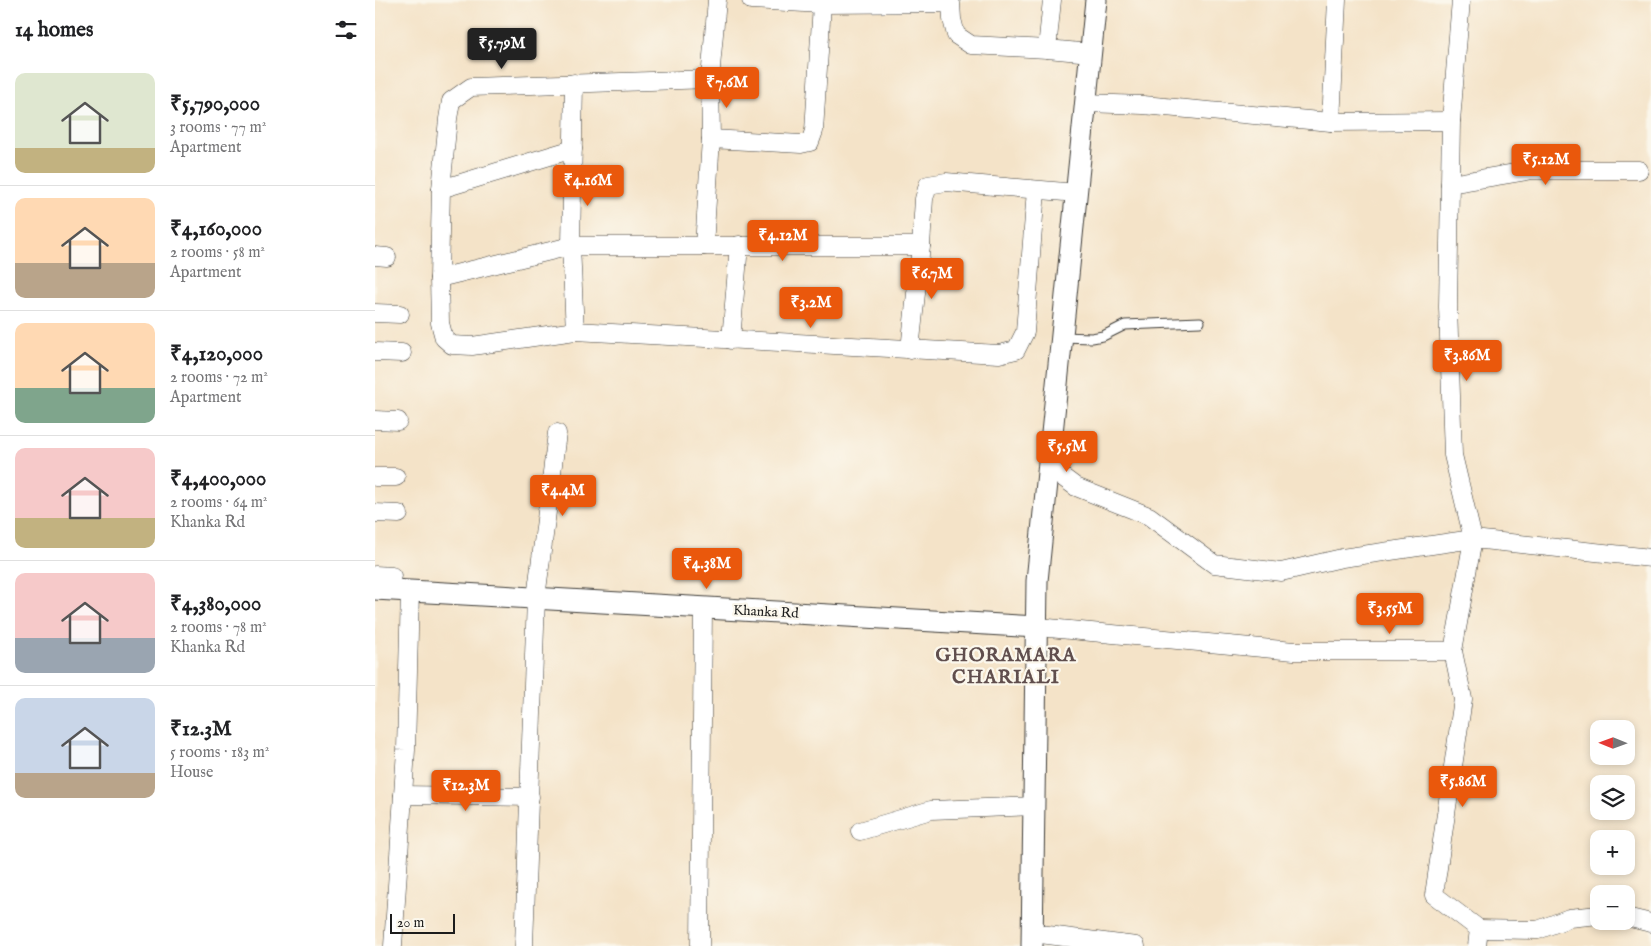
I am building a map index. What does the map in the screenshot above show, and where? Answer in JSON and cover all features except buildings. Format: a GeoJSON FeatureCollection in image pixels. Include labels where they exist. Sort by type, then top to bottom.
{"type":"FeatureCollection","features":[{"type":"Feature","properties":{"kind":"street"},"geometry":{"type":"LineString","coordinates":[[704,246],[711,139],[710,79],[717,0]]}},
{"type":"Feature","properties":{"kind":"street"},"geometry":{"type":"LineString","coordinates":[[751,0],[822,4],[951,2],[952,19],[956,35],[971,45],[1091,53]]}},
{"type":"Feature","properties":{"kind":"street"},"geometry":{"type":"LineString","coordinates":[[1047,49],[1052,0]]}},
{"type":"Feature","properties":{"kind":"street"},"geometry":{"type":"LineString","coordinates":[[1097,0],[1037,581],[1038,627],[1032,940],[1136,946]]}},
{"type":"Feature","properties":{"kind":"street"},"geometry":{"type":"LineString","coordinates":[[1331,122],[1337,0]]}},
{"type":"Feature","properties":{"kind":"street"},"geometry":{"type":"LineString","coordinates":[[1461,0],[1451,121],[1448,307],[1453,455],[1473,539],[1453,651],[1463,699],[1433,895],[1478,937],[1538,930],[1569,918],[1590,916]]}},
{"type":"Feature","properties":{"kind":"street"},"geometry":{"type":"LineString","coordinates":[[711,139],[801,144],[810,142],[814,132],[822,4]]}},
{"type":"Feature","properties":{"kind":"street"},"geometry":{"type":"LineString","coordinates":[[710,79],[471,87],[451,101],[441,189],[439,278],[440,323],[444,338],[452,345],[472,346],[575,331],[999,354],[1016,350],[1025,332],[1036,190]]}},
{"type":"Feature","properties":{"kind":"street"},"geometry":{"type":"LineString","coordinates":[[574,83],[571,246],[575,331]]}},
{"type":"Feature","properties":{"kind":"street"},"geometry":{"type":"LineString","coordinates":[[1086,103],[1143,105],[1331,122],[1451,121]]}},
{"type":"Feature","properties":{"kind":"street"},"geometry":{"type":"LineString","coordinates":[[441,189],[573,149]]}},
{"type":"Feature","properties":{"kind":"street"},"geometry":{"type":"LineString","coordinates":[[1450,184],[1532,170],[1639,170]]}},
{"type":"Feature","properties":{"kind":"street"},"geometry":{"type":"LineString","coordinates":[[910,350],[924,199],[928,185],[946,182],[1077,193]]}},
{"type":"Feature","properties":{"kind":"street"},"geometry":{"type":"LineString","coordinates":[[731,340],[739,245]]}},
{"type":"Feature","properties":{"kind":"street"},"geometry":{"type":"LineString","coordinates":[[439,278],[571,246],[921,246]]}},
{"type":"Feature","properties":{"kind":"street"},"geometry":{"type":"LineString","coordinates":[[375,313],[400,314]]}},
{"type":"Feature","properties":{"kind":"street"},"geometry":{"type":"LineString","coordinates":[[375,352],[402,353]]}},
{"type":"Feature","properties":{"kind":"street"},"geometry":{"type":"LineString","coordinates":[[375,420],[398,421]]}},
{"type":"Feature","properties":{"kind":"street"},"geometry":{"type":"LineString","coordinates":[[524,946],[536,598],[557,433]]}},
{"type":"Feature","properties":{"kind":"street"},"geometry":{"type":"LineString","coordinates":[[1049,467],[1076,487],[1149,516],[1214,564],[1281,572],[1342,558],[1473,539],[1651,558]]}},
{"type":"Feature","properties":{"kind":"street"},"geometry":{"type":"LineString","coordinates":[[375,477],[396,477]]}},
{"type":"Feature","properties":{"kind":"street"},"geometry":{"type":"LineString","coordinates":[[375,513],[399,514]]}},
{"type":"Feature","properties":{"kind":"street","name":"Khanka Rd"},"geometry":{"type":"LineString","coordinates":[[381,580],[410,591],[1038,627]]}},
{"type":"Feature","properties":{"kind":"street"},"geometry":{"type":"LineString","coordinates":[[393,946],[406,750],[410,591]]}},
{"type":"Feature","properties":{"kind":"street"},"geometry":{"type":"LineString","coordinates":[[700,946],[703,608]]}},
{"type":"Feature","properties":{"kind":"street"},"geometry":{"type":"LineString","coordinates":[[1038,627],[1294,651],[1453,651]]}},
{"type":"Feature","properties":{"kind":"street"},"geometry":{"type":"LineString","coordinates":[[403,795],[530,798]]}},
{"type":"Feature","properties":{"kind":"street"},"geometry":{"type":"LineString","coordinates":[[859,831],[931,810],[1035,806]]}},
{"type":"Feature","properties":{"kind":"street"},"geometry":{"type":"LineString","coordinates":[[1635,919],[1651,923]]}},
{"type":"Feature","properties":{"kind":"lane"},"geometry":{"type":"LineString","coordinates":[[1062,337],[1104,336],[1125,325],[1200,322]]}},
{"type":"Feature","properties":{"kind":"district","name":"GHORAMARA CHARIALI"},"geometry":{"type":"Point","coordinates":[1006,665]}}]}
